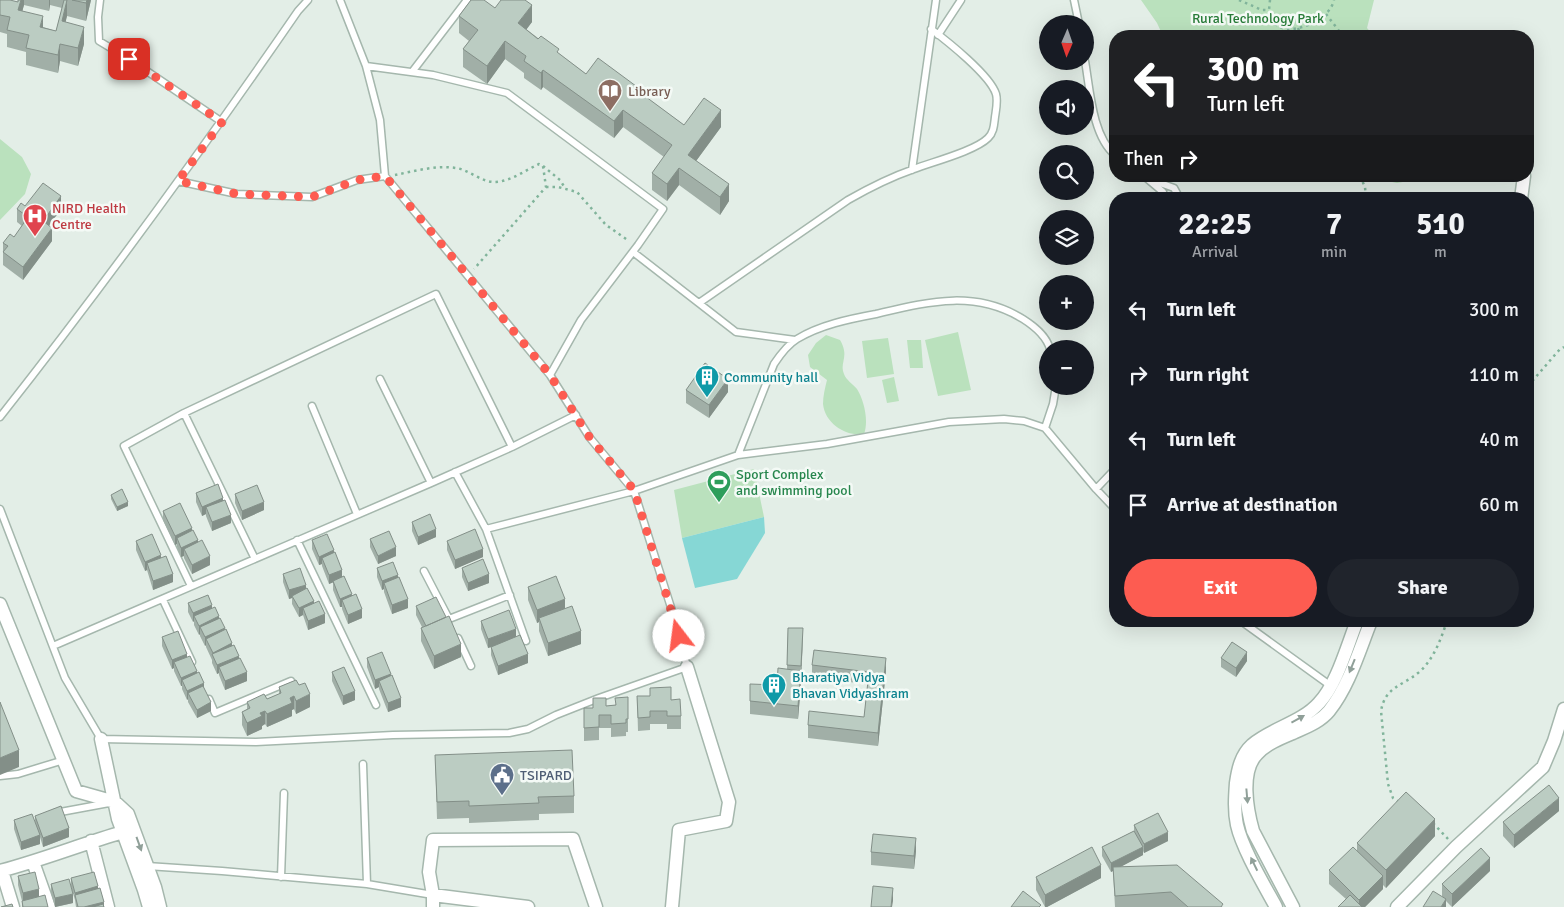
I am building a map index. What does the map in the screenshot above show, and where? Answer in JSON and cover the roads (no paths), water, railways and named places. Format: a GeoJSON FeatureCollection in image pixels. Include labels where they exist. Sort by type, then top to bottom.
{"type":"FeatureCollection","features":[{"type":"Feature","properties":{"kind":"street"},"geometry":{"type":"LineString","coordinates":[[0,604],[76,791],[116,802],[128,814],[160,907]]}},
{"type":"Feature","properties":{"kind":"street"},"geometry":{"type":"LineString","coordinates":[[1276,907],[1255,867],[1237,825],[1236,790],[1250,746],[1313,710],[1325,696],[1355,627]]}},
{"type":"Feature","properties":{"kind":"street"},"geometry":{"type":"LineString","coordinates":[[1245,763],[1267,746],[1306,727],[1327,713],[1343,689],[1369,627]]}},
{"type":"Feature","properties":{"kind":"street"},"geometry":{"type":"LineString","coordinates":[[672,907],[679,830],[726,821],[729,802],[687,667]]}},
{"type":"Feature","properties":{"kind":"street"},"geometry":{"type":"LineString","coordinates":[[1397,907],[1456,847],[1543,767],[1564,709]]}},
{"type":"Feature","properties":{"kind":"street"},"geometry":{"type":"LineString","coordinates":[[101,739],[116,802],[118,819],[149,907]]}},
{"type":"Feature","properties":{"kind":"street"},"geometry":{"type":"LineString","coordinates":[[1245,763],[1249,817],[1253,831],[1293,907]]}},
{"type":"Feature","properties":{"kind":"street"},"geometry":{"type":"LineString","coordinates":[[33,862],[48,903],[20,906],[1,871],[123,832]]}},
{"type":"Feature","properties":{"kind":"street"},"geometry":{"type":"LineString","coordinates":[[528,907],[433,901],[429,872],[433,840],[573,839],[596,907]]}},
{"type":"Feature","properties":{"kind":"street"},"geometry":{"type":"LineString","coordinates":[[91,841],[108,907]]}},
{"type":"Feature","properties":{"kind":"lane"},"geometry":{"type":"LineString","coordinates":[[100,0],[98,17],[100,41],[222,122]]}},
{"type":"Feature","properties":{"kind":"lane"},"geometry":{"type":"LineString","coordinates":[[0,417],[40,367],[222,122],[298,11],[308,0]]}},
{"type":"Feature","properties":{"kind":"lane"},"geometry":{"type":"LineString","coordinates":[[0,509],[65,678],[101,739],[256,742],[392,735],[509,733],[528,729],[556,715],[599,698],[687,667],[675,620],[634,490],[590,438],[550,375],[385,176],[380,120],[366,66],[340,0]]}},
{"type":"Feature","properties":{"kind":"lane"},"geometry":{"type":"LineString","coordinates":[[412,72],[467,0]]}},
{"type":"Feature","properties":{"kind":"lane"},"geometry":{"type":"LineString","coordinates":[[912,170],[936,0]]}},
{"type":"Feature","properties":{"kind":"lane"},"geometry":{"type":"LineString","coordinates":[[938,35],[961,0]]}},
{"type":"Feature","properties":{"kind":"lane"},"geometry":{"type":"LineString","coordinates":[[1074,0],[1076,15]]}},
{"type":"Feature","properties":{"kind":"lane"},"geometry":{"type":"LineString","coordinates":[[699,303],[848,200],[912,170],[976,146],[988,138],[993,130],[997,107],[996,94],[979,70],[931,29]]}},
{"type":"Feature","properties":{"kind":"lane"},"geometry":{"type":"LineString","coordinates":[[366,66],[432,75],[507,93],[663,209],[581,320],[550,375]]}},
{"type":"Feature","properties":{"kind":"lane"},"geometry":{"type":"LineString","coordinates":[[1087,70],[1097,127],[1109,148]]}},
{"type":"Feature","properties":{"kind":"lane"},"geometry":{"type":"LineString","coordinates":[[178,181],[237,194],[312,197],[357,180],[385,176]]}},
{"type":"Feature","properties":{"kind":"lane"},"geometry":{"type":"LineString","coordinates":[[1151,182],[1164,192]]}},
{"type":"Feature","properties":{"kind":"lane"},"geometry":{"type":"LineString","coordinates":[[1157,182],[1174,188],[1176,192]]}},
{"type":"Feature","properties":{"kind":"lane"},"geometry":{"type":"LineString","coordinates":[[633,252],[736,332],[795,340]]}},
{"type":"Feature","properties":{"kind":"lane"},"geometry":{"type":"LineString","coordinates":[[191,586],[124,446],[184,413],[436,294],[512,447]]}},
{"type":"Feature","properties":{"kind":"lane"},"geometry":{"type":"LineString","coordinates":[[738,455],[774,364],[795,340],[817,330],[848,320],[932,301],[956,300],[986,303],[1013,313],[1036,327],[1044,340]]}},
{"type":"Feature","properties":{"kind":"lane"},"geometry":{"type":"LineString","coordinates":[[380,379],[431,483]]}},
{"type":"Feature","properties":{"kind":"lane"},"geometry":{"type":"LineString","coordinates":[[1045,428],[1054,395]]}},
{"type":"Feature","properties":{"kind":"lane"},"geometry":{"type":"LineString","coordinates":[[312,406],[357,514]]}},
{"type":"Feature","properties":{"kind":"lane"},"geometry":{"type":"LineString","coordinates":[[184,413],[255,558]]}},
{"type":"Feature","properties":{"kind":"lane"},"geometry":{"type":"LineString","coordinates":[[53,646],[431,483],[512,447],[576,415]]}},
{"type":"Feature","properties":{"kind":"lane"},"geometry":{"type":"LineString","coordinates":[[486,529],[634,490],[738,455],[827,444],[949,422],[1004,419],[1024,421],[1045,428],[1109,503]]}},
{"type":"Feature","properties":{"kind":"lane"},"geometry":{"type":"LineString","coordinates":[[455,472],[486,529],[526,641]]}},
{"type":"Feature","properties":{"kind":"lane"},"geometry":{"type":"LineString","coordinates":[[1096,489],[1109,475]]}},
{"type":"Feature","properties":{"kind":"lane"},"geometry":{"type":"LineString","coordinates":[[298,540],[376,705]]}},
{"type":"Feature","properties":{"kind":"lane"},"geometry":{"type":"LineString","coordinates":[[424,571],[452,627]]}},
{"type":"Feature","properties":{"kind":"lane"},"geometry":{"type":"LineString","coordinates":[[449,619],[510,595]]}},
{"type":"Feature","properties":{"kind":"lane"},"geometry":{"type":"LineString","coordinates":[[163,600],[195,670]]}},
{"type":"Feature","properties":{"kind":"lane"},"geometry":{"type":"LineString","coordinates":[[1249,627],[1330,686]]}},
{"type":"Feature","properties":{"kind":"lane"},"geometry":{"type":"LineString","coordinates":[[456,635],[471,666]]}},
{"type":"Feature","properties":{"kind":"lane"},"geometry":{"type":"LineString","coordinates":[[207,696],[215,713],[290,681]]}},
{"type":"Feature","properties":{"kind":"lane"},"geometry":{"type":"LineString","coordinates":[[0,776],[18,774],[64,760]]}},
{"type":"Feature","properties":{"kind":"lane"},"geometry":{"type":"LineString","coordinates":[[364,764],[367,884]]}},
{"type":"Feature","properties":{"kind":"lane"},"geometry":{"type":"LineString","coordinates":[[281,877],[284,793]]}},
{"type":"Feature","properties":{"kind":"lane"},"geometry":{"type":"LineString","coordinates":[[50,814],[116,802]]}},
{"type":"Feature","properties":{"kind":"lane"},"geometry":{"type":"LineString","coordinates":[[147,866],[367,884],[433,901]]}},
{"type":"Feature","properties":{"kind":"water"},"geometry":{"type":"Polygon","coordinates":[[[764,517],[765,533],[737,579],[695,588],[682,538],[764,517]]]}},
{"type":"Feature","properties":{"kind":"place","name":"Library"},"geometry":{"type":"Point","coordinates":[610,112]}},
{"type":"Feature","properties":{"kind":"place","name":"NIRD Health Centre"},"geometry":{"type":"Point","coordinates":[35,237]}},
{"type":"Feature","properties":{"kind":"place","name":"Community hall"},"geometry":{"type":"Point","coordinates":[707,398]}},
{"type":"Feature","properties":{"kind":"place","name":"Sport Complex and swimming pool"},"geometry":{"type":"Point","coordinates":[719,503]}},
{"type":"Feature","properties":{"kind":"place","name":"Bharatiya Vidya Bhavan Vidyashram"},"geometry":{"type":"Point","coordinates":[774,706]}},
{"type":"Feature","properties":{"kind":"place","name":"TSIPARD"},"geometry":{"type":"Point","coordinates":[502,796]}},
{"type":"Feature","properties":{"kind":"park label","name":"Rural Technology Park"},"geometry":{"type":"Point","coordinates":[1258,18]}}]}
